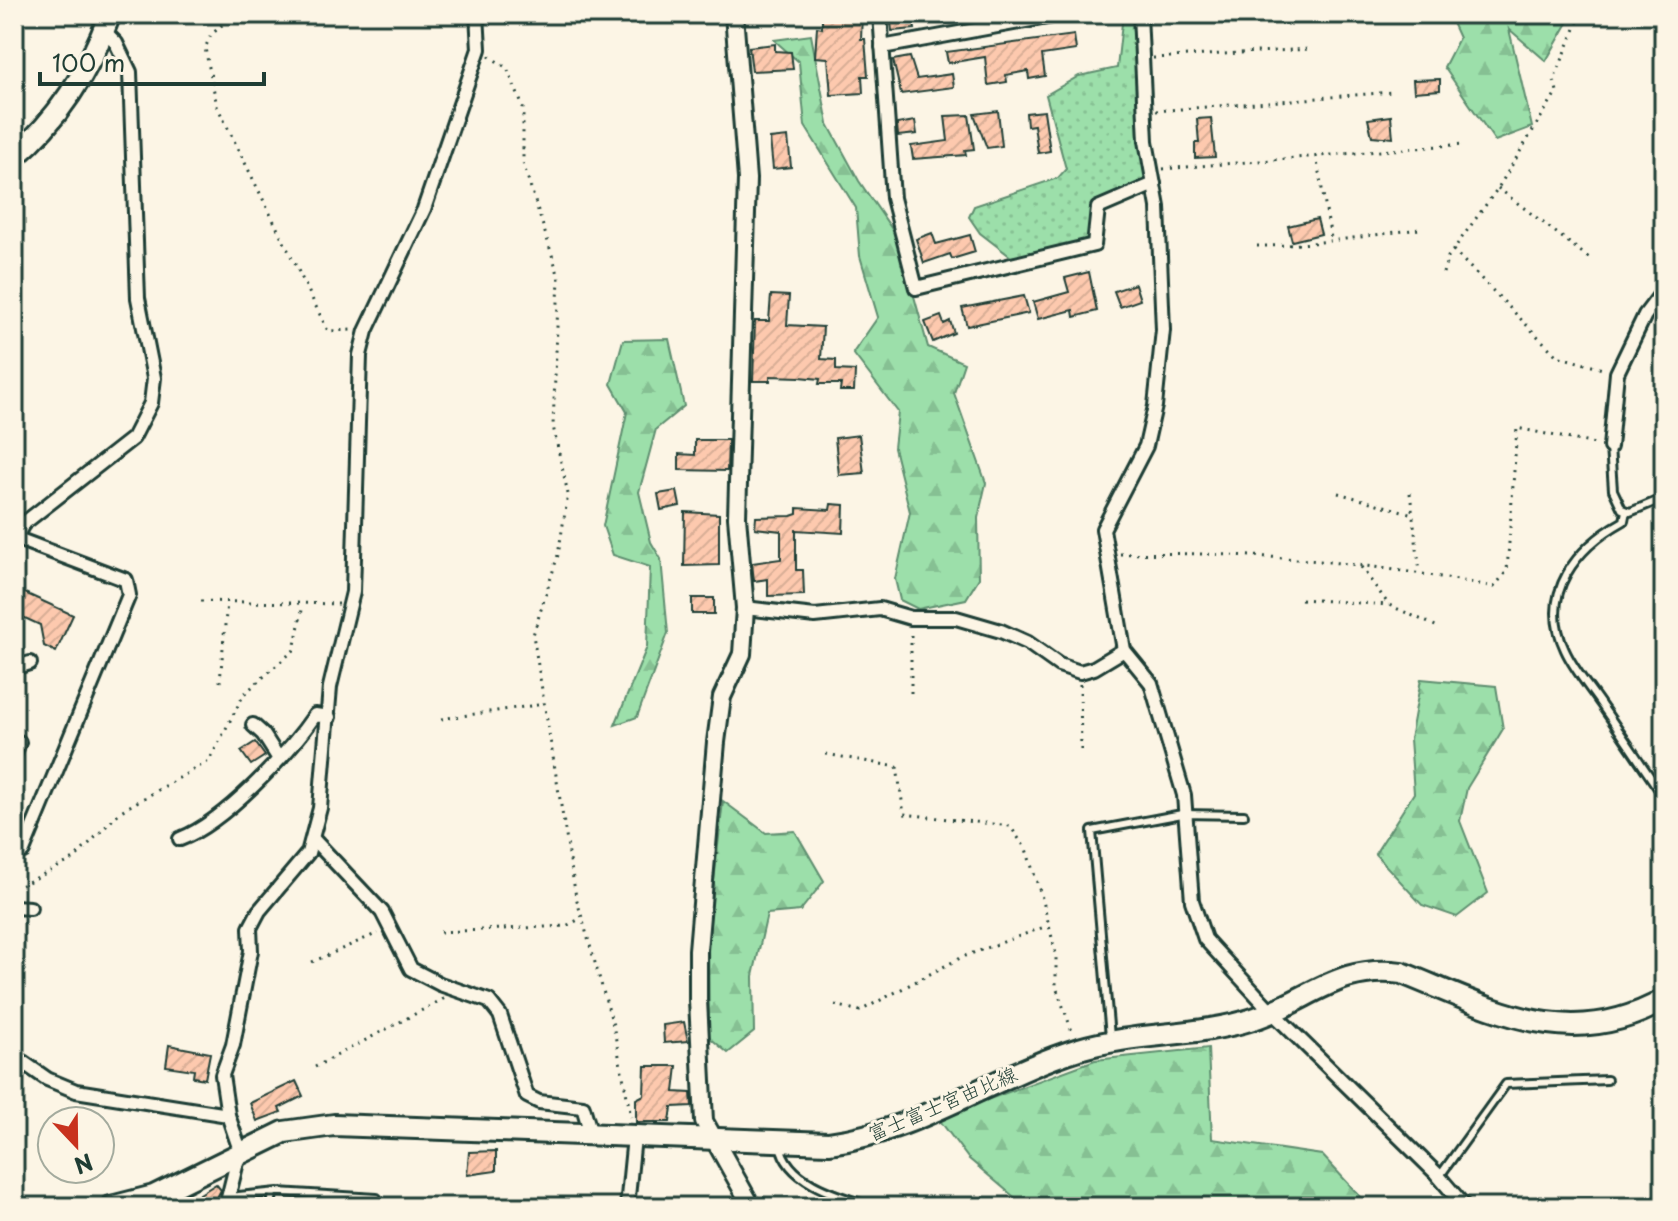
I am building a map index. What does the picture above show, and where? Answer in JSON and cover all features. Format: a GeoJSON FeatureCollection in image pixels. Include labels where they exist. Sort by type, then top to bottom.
{"type":"FeatureCollection","features":[{"type":"Feature","properties":{"kind":"main road"},"geometry":{"type":"LineString","coordinates":[[14,157],[66,99],[107,22]]}},
{"type":"Feature","properties":{"kind":"main road","name":"富士富士宮由比線"},"geometry":{"type":"LineString","coordinates":[[111,1207],[154,1196],[240,1150],[284,1132],[334,1125],[634,1137],[856,1140],[1079,1049],[1110,1041],[1239,1022],[1272,1012],[1334,979],[1379,970],[1402,973],[1537,1024],[1591,1026],[1622,1020],[1664,1000]]}},
{"type":"Feature","properties":{"kind":"street"},"geometry":{"type":"LineString","coordinates":[[225,1202],[240,1150],[228,1115],[222,1075],[233,1045],[251,951],[250,928],[259,911],[308,853],[314,840],[330,687],[350,603],[360,355],[366,331],[424,209],[479,49],[477,14]]}},
{"type":"Feature","properties":{"kind":"street"},"geometry":{"type":"LineString","coordinates":[[734,14],[747,179],[737,517],[745,608],[742,654],[722,697],[698,950],[704,1121],[752,1207]]}},
{"type":"Feature","properties":{"kind":"street"},"geometry":{"type":"LineString","coordinates":[[880,14],[893,198],[916,288],[1094,245],[1098,208],[1154,184]]}},
{"type":"Feature","properties":{"kind":"street"},"geometry":{"type":"LineString","coordinates":[[882,47],[1064,14]]}},
{"type":"Feature","properties":{"kind":"street"},"geometry":{"type":"LineString","coordinates":[[1140,14],[1144,112],[1154,184],[1164,305],[1155,406],[1146,446],[1103,529],[1124,650],[1151,683],[1184,795],[1182,814],[1198,925],[1205,939],[1272,1012],[1439,1177],[1465,1207]]}},
{"type":"Feature","properties":{"kind":"street"},"geometry":{"type":"LineString","coordinates":[[14,840],[23,851],[129,595],[126,580],[14,539],[23,524],[133,438],[151,403],[154,378],[138,298],[130,72],[107,22]]}},
{"type":"Feature","properties":{"kind":"street"},"geometry":{"type":"LineString","coordinates":[[1610,447],[1617,373],[1645,315],[1664,290]]}},
{"type":"Feature","properties":{"kind":"street"},"geometry":{"type":"LineString","coordinates":[[745,608],[815,616],[880,609],[911,618],[956,618],[1001,631],[1028,643],[1059,665],[1080,672],[1094,668],[1124,650]]}},
{"type":"Feature","properties":{"kind":"street"},"geometry":{"type":"LineString","coordinates":[[14,668],[30,663]]}},
{"type":"Feature","properties":{"kind":"street"},"geometry":{"type":"LineString","coordinates":[[180,839],[195,833],[279,759],[315,715],[329,717]]}},
{"type":"Feature","properties":{"kind":"street"},"geometry":{"type":"LineString","coordinates":[[253,725],[263,734],[279,759]]}},
{"type":"Feature","properties":{"kind":"street"},"geometry":{"type":"LineString","coordinates":[[14,756],[19,742]]}},
{"type":"Feature","properties":{"kind":"street"},"geometry":{"type":"LineString","coordinates":[[314,840],[382,912],[411,969],[440,984],[462,989],[489,1001],[500,1015],[527,1096],[539,1102],[583,1107],[591,1134]]}},
{"type":"Feature","properties":{"kind":"street"},"geometry":{"type":"LineString","coordinates":[[14,907],[30,908]]}},
{"type":"Feature","properties":{"kind":"street"},"geometry":{"type":"LineString","coordinates":[[14,1056],[47,1079],[76,1091],[228,1115]]}},
{"type":"Feature","properties":{"kind":"street"},"geometry":{"type":"LineString","coordinates":[[627,1207],[634,1137]]}},
{"type":"Feature","properties":{"kind":"lane"},"geometry":{"type":"LineString","coordinates":[[1610,447],[1613,490],[1622,509],[1630,512],[1664,498]]}},
{"type":"Feature","properties":{"kind":"lane"},"geometry":{"type":"LineString","coordinates":[[1626,511],[1624,521],[1592,540],[1566,574],[1557,603],[1559,633],[1570,659],[1664,797]]}},
{"type":"Feature","properties":{"kind":"lane"},"geometry":{"type":"LineString","coordinates":[[1110,1041],[1092,831],[1182,814],[1244,815]]}},
{"type":"Feature","properties":{"kind":"lane"},"geometry":{"type":"LineString","coordinates":[[1439,1177],[1506,1084],[1607,1080]]}},
{"type":"Feature","properties":{"kind":"lane"},"geometry":{"type":"LineString","coordinates":[[780,1141],[782,1158],[797,1173],[834,1195],[874,1207]]}},
{"type":"Feature","properties":{"kind":"lane"},"geometry":{"type":"LineString","coordinates":[[271,1207],[273,1193]]}},
{"type":"Feature","properties":{"kind":"lane"},"geometry":{"type":"LineString","coordinates":[[225,1202],[273,1193],[377,1198]]}},
{"type":"Feature","properties":{"kind":"path"},"geometry":{"type":"LineString","coordinates":[[234,14],[211,35],[205,48],[217,106],[328,331],[366,331]]}},
{"type":"Feature","properties":{"kind":"path"},"geometry":{"type":"LineString","coordinates":[[1443,273],[1453,250],[1498,188],[1557,91],[1554,80],[1571,32],[1581,14]]}},
{"type":"Feature","properties":{"kind":"path"},"geometry":{"type":"LineString","coordinates":[[479,49],[507,68],[523,107],[523,163],[559,277],[553,426],[568,494],[558,555],[533,635],[582,918],[613,1025],[634,1137]]}},
{"type":"Feature","properties":{"kind":"path"},"geometry":{"type":"LineString","coordinates":[[1142,59],[1310,49]]}},
{"type":"Feature","properties":{"kind":"path"},"geometry":{"type":"LineString","coordinates":[[1144,112],[1392,92]]}},
{"type":"Feature","properties":{"kind":"path"},"geometry":{"type":"LineString","coordinates":[[1151,170],[1464,144]]}},
{"type":"Feature","properties":{"kind":"path"},"geometry":{"type":"LineString","coordinates":[[1316,156],[1331,238]]}},
{"type":"Feature","properties":{"kind":"path"},"geometry":{"type":"LineString","coordinates":[[1498,188],[1589,258]]}},
{"type":"Feature","properties":{"kind":"path"},"geometry":{"type":"LineString","coordinates":[[1257,246],[1295,246],[1331,238],[1421,229]]}},
{"type":"Feature","properties":{"kind":"path"},"geometry":{"type":"LineString","coordinates":[[1453,250],[1557,356],[1617,373]]}},
{"type":"Feature","properties":{"kind":"path"},"geometry":{"type":"LineString","coordinates":[[1109,554],[1184,553],[1420,572],[1494,587],[1507,571],[1517,428],[1610,447]]}},
{"type":"Feature","properties":{"kind":"path"},"geometry":{"type":"LineString","coordinates":[[1338,493],[1413,514]]}},
{"type":"Feature","properties":{"kind":"path"},"geometry":{"type":"LineString","coordinates":[[1410,493],[1420,572]]}},
{"type":"Feature","properties":{"kind":"path"},"geometry":{"type":"LineString","coordinates":[[1361,567],[1389,605]]}},
{"type":"Feature","properties":{"kind":"path"},"geometry":{"type":"LineString","coordinates":[[1301,599],[1389,605],[1440,628]]}},
{"type":"Feature","properties":{"kind":"path"},"geometry":{"type":"LineString","coordinates":[[201,601],[303,605],[350,603]]}},
{"type":"Feature","properties":{"kind":"path"},"geometry":{"type":"LineString","coordinates":[[220,682],[227,602]]}},
{"type":"Feature","properties":{"kind":"path"},"geometry":{"type":"LineString","coordinates":[[14,889],[74,859],[121,811],[209,761],[244,694],[294,650],[303,605]]}},
{"type":"Feature","properties":{"kind":"path"},"geometry":{"type":"LineString","coordinates":[[911,618],[911,693]]}},
{"type":"Feature","properties":{"kind":"path"},"geometry":{"type":"LineString","coordinates":[[1080,672],[1081,752]]}},
{"type":"Feature","properties":{"kind":"path"},"geometry":{"type":"LineString","coordinates":[[441,719],[544,704]]}},
{"type":"Feature","properties":{"kind":"path"},"geometry":{"type":"LineString","coordinates":[[826,754],[897,767],[904,814],[1010,826],[1026,849],[1056,954],[1056,987],[1079,1049]]}},
{"type":"Feature","properties":{"kind":"path"},"geometry":{"type":"LineString","coordinates":[[440,932],[566,926],[582,918]]}},
{"type":"Feature","properties":{"kind":"path"},"geometry":{"type":"LineString","coordinates":[[835,1005],[860,1011],[962,957],[1047,926]]}},
{"type":"Feature","properties":{"kind":"path"},"geometry":{"type":"LineString","coordinates":[[312,962],[389,928]]}},
{"type":"Feature","properties":{"kind":"path"},"geometry":{"type":"LineString","coordinates":[[315,1067],[462,989]]}},
{"type":"Feature","properties":{"kind":"green space"},"geometry":{"type":"Polygon","coordinates":[[[1123,14],[1140,14],[1153,180],[1096,211],[1094,245],[1011,257],[980,233],[969,217],[974,206],[1058,178],[1066,169],[1046,95],[1079,76],[1117,68],[1123,14]]]}},
{"type":"Feature","properties":{"kind":"green space"},"geometry":{"type":"Polygon","coordinates":[[[1448,14],[1573,14],[1546,61],[1509,29],[1532,127],[1495,141],[1444,67],[1459,38],[1448,14]]]}},
{"type":"Feature","properties":{"kind":"green space"},"geometry":{"type":"Polygon","coordinates":[[[811,35],[828,124],[859,181],[898,238],[928,347],[964,363],[954,393],[986,483],[978,518],[979,578],[966,599],[918,609],[900,600],[895,579],[910,512],[894,448],[898,412],[853,353],[878,317],[860,256],[856,208],[805,126],[799,62],[774,40],[811,35]]]}},
{"type":"Feature","properties":{"kind":"green space"},"geometry":{"type":"Polygon","coordinates":[[[669,339],[684,406],[656,429],[639,492],[651,542],[661,559],[668,633],[637,717],[615,725],[647,647],[650,567],[613,555],[603,526],[627,412],[611,384],[623,340],[669,339]]]}},
{"type":"Feature","properties":{"kind":"green space"},"geometry":{"type":"Polygon","coordinates":[[[1421,679],[1496,686],[1503,729],[1467,788],[1460,821],[1488,893],[1457,917],[1422,905],[1375,854],[1414,793],[1410,739],[1421,679]]]}},
{"type":"Feature","properties":{"kind":"green space"},"geometry":{"type":"Polygon","coordinates":[[[723,801],[766,833],[795,831],[824,881],[800,911],[767,914],[753,976],[754,1032],[728,1053],[709,1037],[708,935],[723,801]]]}},
{"type":"Feature","properties":{"kind":"green space"},"geometry":{"type":"Polygon","coordinates":[[[1208,1048],[1212,1139],[1322,1155],[1370,1207],[1026,1207],[968,1158],[938,1118],[1095,1060],[1208,1048]]]}},
{"type":"Feature","properties":{"kind":"building"},"geometry":{"type":"Polygon","coordinates":[[[822,14],[862,14],[861,39],[865,39],[868,76],[862,76],[863,93],[831,95],[828,58],[815,57],[817,27],[822,28],[822,14]]]}},
{"type":"Feature","properties":{"kind":"building"},"geometry":{"type":"Polygon","coordinates":[[[890,14],[912,14],[915,29],[892,31],[890,14]]]}},
{"type":"Feature","properties":{"kind":"building"},"geometry":{"type":"Polygon","coordinates":[[[1074,35],[1076,50],[1042,55],[1045,76],[1029,79],[1028,71],[1006,75],[1007,82],[988,85],[985,57],[948,63],[946,52],[1074,35]]]}},
{"type":"Feature","properties":{"kind":"building"},"geometry":{"type":"Polygon","coordinates":[[[775,44],[775,51],[791,52],[793,69],[752,71],[749,47],[775,44]]]}},
{"type":"Feature","properties":{"kind":"building"},"geometry":{"type":"Polygon","coordinates":[[[910,57],[917,79],[952,74],[954,87],[901,94],[893,60],[910,57]]]}},
{"type":"Feature","properties":{"kind":"building"},"geometry":{"type":"Polygon","coordinates":[[[1440,79],[1440,90],[1414,92],[1413,80],[1440,79]]]}},
{"type":"Feature","properties":{"kind":"building"},"geometry":{"type":"Polygon","coordinates":[[[998,111],[1002,146],[987,148],[974,114],[998,111]]]}},
{"type":"Feature","properties":{"kind":"building"},"geometry":{"type":"Polygon","coordinates":[[[1044,111],[1050,151],[1038,153],[1034,125],[1027,126],[1026,113],[1044,111]]]}},
{"type":"Feature","properties":{"kind":"building"},"geometry":{"type":"Polygon","coordinates":[[[969,115],[974,149],[965,150],[966,155],[913,159],[911,146],[948,141],[945,116],[969,115]]]}},
{"type":"Feature","properties":{"kind":"building"},"geometry":{"type":"Polygon","coordinates":[[[1391,116],[1393,138],[1372,136],[1368,119],[1391,116]]]}},
{"type":"Feature","properties":{"kind":"building"},"geometry":{"type":"Polygon","coordinates":[[[1211,118],[1215,157],[1195,158],[1195,143],[1199,143],[1197,119],[1211,118]]]}},
{"type":"Feature","properties":{"kind":"building"},"geometry":{"type":"Polygon","coordinates":[[[915,121],[917,134],[898,136],[897,124],[915,121]]]}},
{"type":"Feature","properties":{"kind":"building"},"geometry":{"type":"Polygon","coordinates":[[[788,137],[791,167],[773,169],[770,139],[788,137]]]}},
{"type":"Feature","properties":{"kind":"building"},"geometry":{"type":"Polygon","coordinates":[[[1317,219],[1321,234],[1292,241],[1288,226],[1317,219]]]}},
{"type":"Feature","properties":{"kind":"building"},"geometry":{"type":"Polygon","coordinates":[[[932,233],[936,244],[970,235],[975,252],[952,259],[950,254],[924,263],[916,239],[932,233]]]}},
{"type":"Feature","properties":{"kind":"building"},"geometry":{"type":"Polygon","coordinates":[[[1089,272],[1097,311],[1074,317],[1073,310],[1038,319],[1033,302],[1069,292],[1065,278],[1089,272]]]}},
{"type":"Feature","properties":{"kind":"building"},"geometry":{"type":"Polygon","coordinates":[[[1135,284],[1140,300],[1120,307],[1114,291],[1135,284]]]}},
{"type":"Feature","properties":{"kind":"building"},"geometry":{"type":"Polygon","coordinates":[[[771,295],[789,296],[787,325],[823,327],[821,359],[836,360],[836,370],[855,371],[854,391],[840,391],[841,384],[819,384],[820,379],[800,377],[770,376],[770,381],[753,381],[755,321],[769,321],[771,295]]]}},
{"type":"Feature","properties":{"kind":"building"},"geometry":{"type":"Polygon","coordinates":[[[1024,296],[1029,313],[967,326],[962,308],[1024,296]]]}},
{"type":"Feature","properties":{"kind":"building"},"geometry":{"type":"Polygon","coordinates":[[[941,316],[944,324],[950,321],[954,333],[933,342],[925,322],[941,316]]]}},
{"type":"Feature","properties":{"kind":"building"},"geometry":{"type":"Polygon","coordinates":[[[859,435],[864,473],[839,475],[835,438],[859,435]]]}},
{"type":"Feature","properties":{"kind":"building"},"geometry":{"type":"Polygon","coordinates":[[[695,440],[728,440],[727,471],[679,470],[679,454],[695,455],[695,440]]]}},
{"type":"Feature","properties":{"kind":"building"},"geometry":{"type":"Polygon","coordinates":[[[677,491],[680,506],[661,510],[658,494],[677,491]]]}},
{"type":"Feature","properties":{"kind":"building"},"geometry":{"type":"Polygon","coordinates":[[[831,504],[844,505],[843,533],[796,530],[796,570],[803,570],[804,595],[768,596],[768,579],[754,581],[752,563],[781,559],[781,531],[755,528],[756,517],[791,516],[797,514],[797,508],[830,510],[831,504]]]}},
{"type":"Feature","properties":{"kind":"building"},"geometry":{"type":"Polygon","coordinates":[[[685,512],[719,514],[719,565],[684,566],[685,512]]]}},
{"type":"Feature","properties":{"kind":"building"},"geometry":{"type":"Polygon","coordinates":[[[14,588],[73,615],[56,652],[44,646],[40,625],[14,613],[14,588]]]}},
{"type":"Feature","properties":{"kind":"building"},"geometry":{"type":"Polygon","coordinates":[[[692,598],[714,598],[714,614],[692,614],[692,598]]]}},
{"type":"Feature","properties":{"kind":"building"},"geometry":{"type":"Polygon","coordinates":[[[255,742],[265,756],[251,765],[241,751],[255,742]]]}},
{"type":"Feature","properties":{"kind":"building"},"geometry":{"type":"Polygon","coordinates":[[[684,1022],[688,1041],[664,1043],[663,1025],[684,1022]]]}},
{"type":"Feature","properties":{"kind":"building"},"geometry":{"type":"Polygon","coordinates":[[[169,1045],[210,1053],[205,1079],[193,1077],[194,1070],[166,1066],[169,1045]]]}},
{"type":"Feature","properties":{"kind":"building"},"geometry":{"type":"Polygon","coordinates":[[[645,1066],[677,1066],[674,1092],[691,1093],[692,1106],[672,1107],[670,1122],[636,1122],[636,1099],[644,1095],[645,1066]]]}},
{"type":"Feature","properties":{"kind":"building"},"geometry":{"type":"Polygon","coordinates":[[[296,1081],[303,1096],[279,1108],[281,1112],[257,1121],[250,1103],[296,1081]]]}},
{"type":"Feature","properties":{"kind":"building"},"geometry":{"type":"Polygon","coordinates":[[[496,1151],[496,1171],[467,1175],[469,1152],[496,1151]]]}},
{"type":"Feature","properties":{"kind":"building"},"geometry":{"type":"Polygon","coordinates":[[[216,1184],[221,1190],[212,1207],[179,1207],[216,1184]]]}}]}
